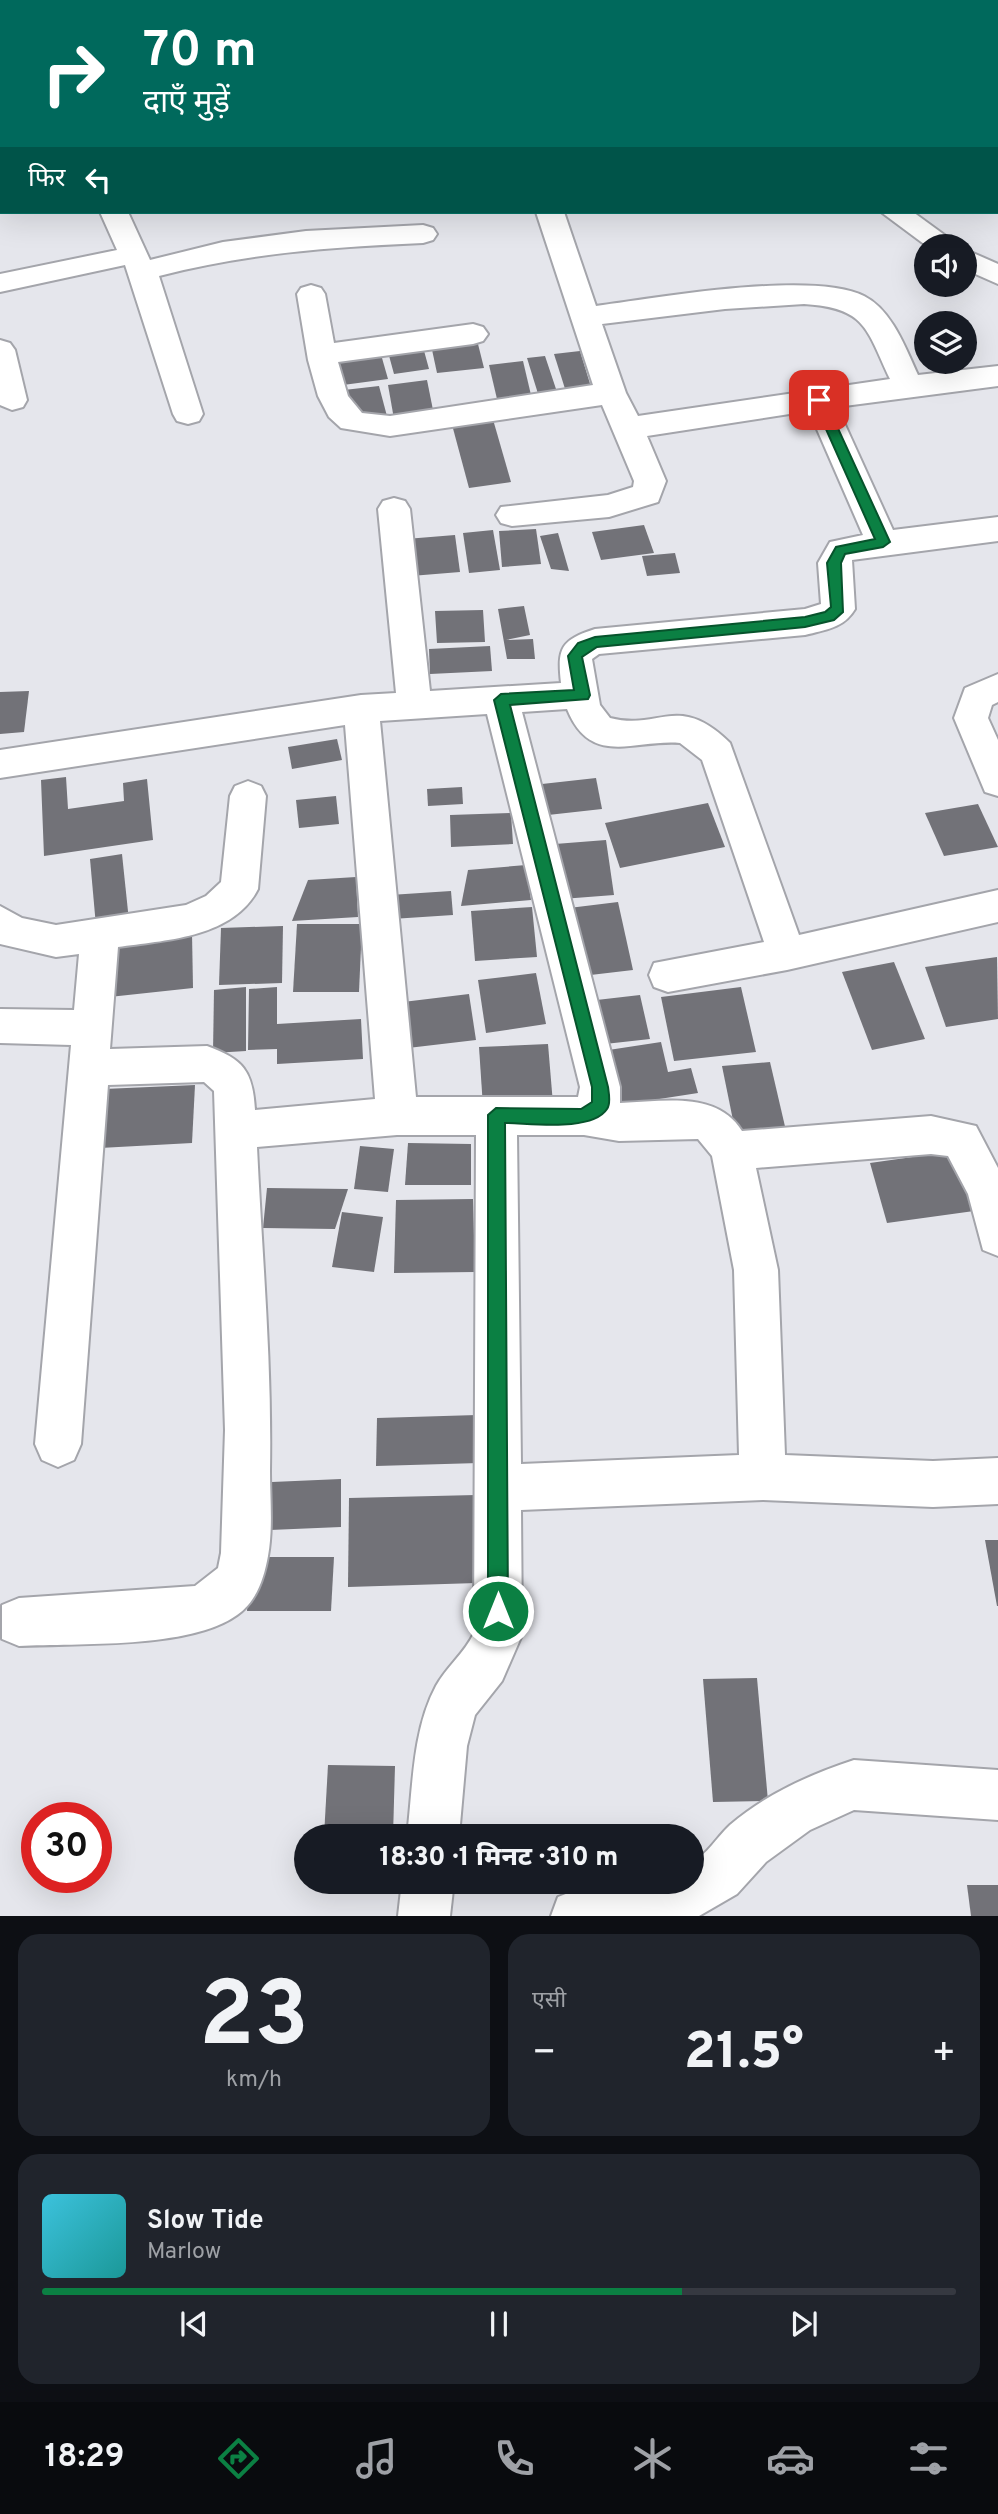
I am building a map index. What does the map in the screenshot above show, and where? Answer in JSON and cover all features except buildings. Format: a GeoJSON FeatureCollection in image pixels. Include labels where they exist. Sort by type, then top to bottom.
{"type":"FeatureCollection","features":[{"type":"Feature","properties":{"kind":"street"},"geometry":{"type":"LineString","coordinates":[[115,214],[138,263],[188,414]]}},
{"type":"Feature","properties":{"kind":"street"},"geometry":{"type":"LineString","coordinates":[[512,515],[609,506],[647,494],[649,481],[629,428],[611,393],[551,214]]}},
{"type":"Feature","properties":{"kind":"street"},"geometry":{"type":"LineString","coordinates":[[899,214],[939,233]]}},
{"type":"Feature","properties":{"kind":"street"},"geometry":{"type":"LineString","coordinates":[[0,283],[306,240],[423,234]]}},
{"type":"Feature","properties":{"kind":"street"},"geometry":{"type":"LineString","coordinates":[[977,264],[998,275]]}},
{"type":"Feature","properties":{"kind":"street"},"geometry":{"type":"LineString","coordinates":[[311,295],[334,402],[347,418],[390,426],[611,393]]}},
{"type":"Feature","properties":{"kind":"street"},"geometry":{"type":"LineString","coordinates":[[586,317],[726,299],[844,298],[873,318],[909,386]]}},
{"type":"Feature","properties":{"kind":"street"},"geometry":{"type":"LineString","coordinates":[[323,354],[473,334]]}},
{"type":"Feature","properties":{"kind":"street"},"geometry":{"type":"LineString","coordinates":[[0,350],[12,400]]}},
{"type":"Feature","properties":{"kind":"street"},"geometry":{"type":"LineString","coordinates":[[629,428],[909,386],[998,376]]}},
{"type":"Feature","properties":{"kind":"street"},"geometry":{"type":"LineString","coordinates":[[819,400],[883,542]]}},
{"type":"Feature","properties":{"kind":"street"},"geometry":{"type":"LineString","coordinates":[[394,509],[414,705]]}},
{"type":"Feature","properties":{"kind":"street"},"geometry":{"type":"LineString","coordinates":[[787,954],[717,753],[700,735],[679,728],[617,733],[599,728],[589,719],[575,656],[583,647],[595,642],[805,622],[829,616],[838,609],[834,563],[841,550],[883,542],[998,529]]}},
{"type":"Feature","properties":{"kind":"street"},"geometry":{"type":"LineString","coordinates":[[998,687],[977,698],[971,718],[998,782]]}},
{"type":"Feature","properties":{"kind":"street"},"geometry":{"type":"LineString","coordinates":[[0,764],[361,709],[583,695]]}},
{"type":"Feature","properties":{"kind":"street"},"geometry":{"type":"LineString","coordinates":[[501,700],[600,1087],[600,1105],[584,1116]]}},
{"type":"Feature","properties":{"kind":"street"},"geometry":{"type":"LineString","coordinates":[[361,709],[397,1116]]}},
{"type":"Feature","properties":{"kind":"street"},"geometry":{"type":"LineString","coordinates":[[0,922],[11,932],[37,940],[56,942],[190,920],[219,907],[239,889],[248,796]]}},
{"type":"Feature","properties":{"kind":"street"},"geometry":{"type":"LineString","coordinates":[[667,975],[787,954],[998,906]]}},
{"type":"Feature","properties":{"kind":"street"},"geometry":{"type":"LineString","coordinates":[[58,1444],[100,934]]}},
{"type":"Feature","properties":{"kind":"street"},"geometry":{"type":"LineString","coordinates":[[0,1026],[90,1048],[207,1064],[225,1072],[234,1088],[237,1130],[248,1430],[245,1553],[238,1581],[221,1598],[200,1609],[166,1614],[19,1622]]}},
{"type":"Feature","properties":{"kind":"street"},"geometry":{"type":"LineString","coordinates":[[434,1824],[442,1746],[453,1702],[485,1664],[498,1635],[496,1115]]}},
{"type":"Feature","properties":{"kind":"street"},"geometry":{"type":"LineString","coordinates":[[237,1130],[397,1116],[584,1116],[619,1122],[698,1121],[711,1124],[732,1151],[756,1270],[763,1477]]}},
{"type":"Feature","properties":{"kind":"street"},"geometry":{"type":"LineString","coordinates":[[732,1151],[931,1135],[961,1139],[988,1191],[998,1236]]}},
{"type":"Feature","properties":{"kind":"street"},"geometry":{"type":"LineString","coordinates":[[498,1488],[763,1477],[933,1484],[998,1481]]}},
{"type":"Feature","properties":{"kind":"street"},"geometry":{"type":"LineString","coordinates":[[577,1916],[671,1902],[719,1876],[748,1844],[792,1812],[821,1796],[854,1785],[998,1795]]}},
{"type":"Feature","properties":{"kind":"street"},"geometry":{"type":"LineString","coordinates":[[424,1916],[427,1894]]}},
{"type":"Feature","properties":{"kind":"route"},"geometry":{"type":"LineString","coordinates":[[498,1611],[496,1115],[584,1116],[596,1111],[600,1105],[600,1087],[501,700],[583,695],[575,656],[583,647],[595,642],[805,622],[829,616],[838,609],[834,563],[841,550],[883,542],[819,400]]}}]}
